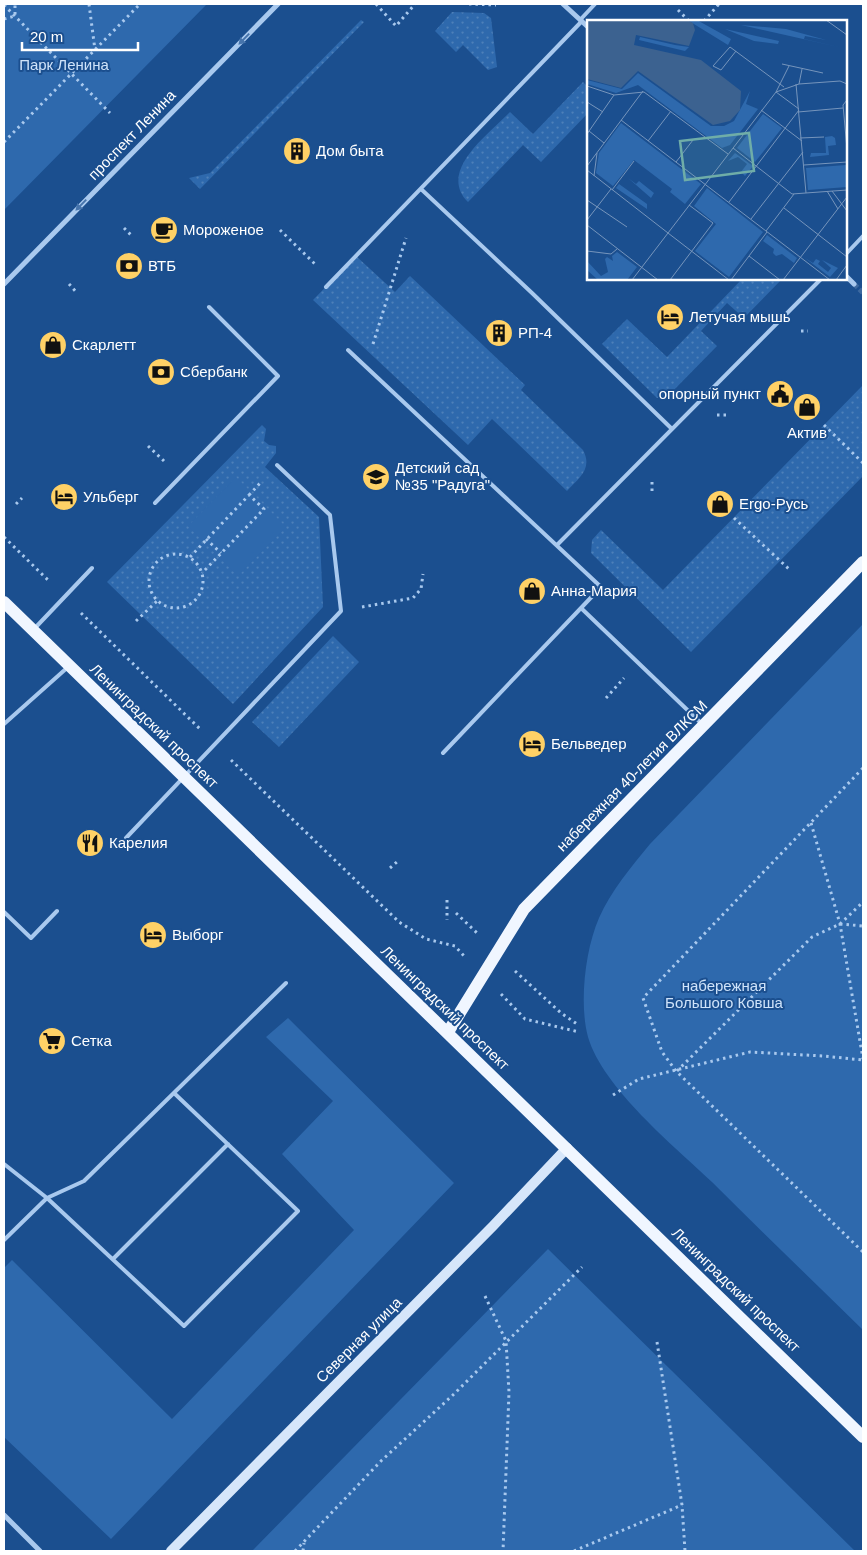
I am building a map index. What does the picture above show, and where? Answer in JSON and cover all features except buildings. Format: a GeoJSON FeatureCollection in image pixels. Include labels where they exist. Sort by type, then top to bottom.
{"type":"FeatureCollection","features":[{"type":"Feature","properties":{"kind":"main road","name":"набережная 40-летия ВЛКСМ"},"geometry":{"type":"LineString","coordinates":[[448,1032],[482,974],[524,909],[863,562]]}},
{"type":"Feature","properties":{"kind":"main road","name":"Ленинградский проспект"},"geometry":{"type":"LineString","coordinates":[[4,602],[863,1437]]}},
{"type":"Feature","properties":{"kind":"main road","name":"Северная улица"},"geometry":{"type":"LineString","coordinates":[[171,1551],[567,1148]]}},
{"type":"Feature","properties":{"kind":"street","name":"проспект Ленина"},"geometry":{"type":"LineString","coordinates":[[4,284],[278,4]]}},
{"type":"Feature","properties":{"kind":"street"},"geometry":{"type":"LineString","coordinates":[[563,4],[587,26]]}},
{"type":"Feature","properties":{"kind":"street"},"geometry":{"type":"LineString","coordinates":[[847,277],[854,284]]}},
{"type":"Feature","properties":{"kind":"street"},"geometry":{"type":"LineString","coordinates":[[4,1515],[40,1551]]}},
{"type":"Feature","properties":{"kind":"lane"},"geometry":{"type":"LineString","coordinates":[[326,288],[595,4]]}},
{"type":"Feature","properties":{"kind":"lane"},"geometry":{"type":"LineString","coordinates":[[421,189],[532,293],[672,429]]}},
{"type":"Feature","properties":{"kind":"lane"},"geometry":{"type":"LineString","coordinates":[[847,253],[863,236]]}},
{"type":"Feature","properties":{"kind":"lane"},"geometry":{"type":"LineString","coordinates":[[557,545],[820,280]]}},
{"type":"Feature","properties":{"kind":"lane"},"geometry":{"type":"LineString","coordinates":[[155,503],[278,376],[209,307]]}},
{"type":"Feature","properties":{"kind":"lane"},"geometry":{"type":"LineString","coordinates":[[348,350],[601,588],[443,753]]}},
{"type":"Feature","properties":{"kind":"lane"},"geometry":{"type":"LineString","coordinates":[[126,838],[342,611],[330,515],[277,465]]}},
{"type":"Feature","properties":{"kind":"lane"},"geometry":{"type":"LineString","coordinates":[[33,630],[92,568]]}},
{"type":"Feature","properties":{"kind":"lane"},"geometry":{"type":"LineString","coordinates":[[582,608],[704,726]]}},
{"type":"Feature","properties":{"kind":"lane"},"geometry":{"type":"LineString","coordinates":[[4,724],[69,665]]}},
{"type":"Feature","properties":{"kind":"lane"},"geometry":{"type":"LineString","coordinates":[[4,912],[30,938],[57,911]]}},
{"type":"Feature","properties":{"kind":"lane"},"geometry":{"type":"LineString","coordinates":[[4,1240],[47,1198],[84,1181],[286,983]]}},
{"type":"Feature","properties":{"kind":"lane"},"geometry":{"type":"LineString","coordinates":[[4,1164],[47,1198],[184,1326],[298,1211],[174,1094]]}},
{"type":"Feature","properties":{"kind":"lane"},"geometry":{"type":"LineString","coordinates":[[112,1259],[228,1144]]}},
{"type":"Feature","properties":{"kind":"path"},"geometry":{"type":"LineString","coordinates":[[15,4],[15,16]]}},
{"type":"Feature","properties":{"kind":"path"},"geometry":{"type":"LineString","coordinates":[[89,4],[95,50]]}},
{"type":"Feature","properties":{"kind":"path"},"geometry":{"type":"LineString","coordinates":[[4,142],[140,4]]}},
{"type":"Feature","properties":{"kind":"path"},"geometry":{"type":"LineString","coordinates":[[376,4],[396,26],[415,4]]}},
{"type":"Feature","properties":{"kind":"path"},"geometry":{"type":"LineString","coordinates":[[469,4],[496,6]]}},
{"type":"Feature","properties":{"kind":"path"},"geometry":{"type":"LineString","coordinates":[[705,20],[720,4]]}},
{"type":"Feature","properties":{"kind":"path"},"geometry":{"type":"LineString","coordinates":[[4,5],[110,113]]}},
{"type":"Feature","properties":{"kind":"path"},"geometry":{"type":"LineString","coordinates":[[678,10],[689,20]]}},
{"type":"Feature","properties":{"kind":"path"},"geometry":{"type":"LineString","coordinates":[[4,19],[15,16]]}},
{"type":"Feature","properties":{"kind":"path"},"geometry":{"type":"LineString","coordinates":[[124,228],[132,236]]}},
{"type":"Feature","properties":{"kind":"path"},"geometry":{"type":"LineString","coordinates":[[280,230],[333,280]]}},
{"type":"Feature","properties":{"kind":"path"},"geometry":{"type":"LineString","coordinates":[[366,367],[407,236]]}},
{"type":"Feature","properties":{"kind":"path"},"geometry":{"type":"LineString","coordinates":[[69,284],[77,292]]}},
{"type":"Feature","properties":{"kind":"path"},"geometry":{"type":"LineString","coordinates":[[824,425],[863,463]]}},
{"type":"Feature","properties":{"kind":"path"},"geometry":{"type":"LineString","coordinates":[[148,446],[166,464]]}},
{"type":"Feature","properties":{"kind":"path"},"geometry":{"type":"LineString","coordinates":[[190,557],[265,478]]}},
{"type":"Feature","properties":{"kind":"path"},"geometry":{"type":"LineString","coordinates":[[202,572],[264,509],[249,495]]}},
{"type":"Feature","properties":{"kind":"path"},"geometry":{"type":"LineString","coordinates":[[16,504],[22,498]]}},
{"type":"Feature","properties":{"kind":"path"},"geometry":{"type":"LineString","coordinates":[[734,518],[790,570]]}},
{"type":"Feature","properties":{"kind":"path"},"geometry":{"type":"LineString","coordinates":[[4,537],[399,922],[426,940],[455,946],[525,1019],[579,1032]]}},
{"type":"Feature","properties":{"kind":"path"},"geometry":{"type":"LineString","coordinates":[[206,539],[221,553]]}},
{"type":"Feature","properties":{"kind":"path"},"geometry":{"type":"LineString","coordinates":[[174,554],[190,557],[202,572],[203,588],[195,601],[183,608],[169,608],[157,601],[149,587],[150,572],[160,559],[174,554]]}},
{"type":"Feature","properties":{"kind":"path"},"geometry":{"type":"LineString","coordinates":[[342,611],[413,598],[422,589],[423,574]]}},
{"type":"Feature","properties":{"kind":"path"},"geometry":{"type":"LineString","coordinates":[[136,621],[157,601]]}},
{"type":"Feature","properties":{"kind":"path"},"geometry":{"type":"LineString","coordinates":[[606,698],[618,685]]}},
{"type":"Feature","properties":{"kind":"path"},"geometry":{"type":"LineString","coordinates":[[863,768],[643,998],[662,1052],[676,1072],[863,1252]]}},
{"type":"Feature","properties":{"kind":"path"},"geometry":{"type":"LineString","coordinates":[[612,1095],[639,1079],[676,1072],[750,1052],[863,1060],[840,924],[811,822]]}},
{"type":"Feature","properties":{"kind":"path"},"geometry":{"type":"LineString","coordinates":[[390,868],[398,861]]}},
{"type":"Feature","properties":{"kind":"path"},"geometry":{"type":"LineString","coordinates":[[447,900],[447,920]]}},
{"type":"Feature","properties":{"kind":"path"},"geometry":{"type":"LineString","coordinates":[[676,1072],[812,937],[840,924],[863,902]]}},
{"type":"Feature","properties":{"kind":"path"},"geometry":{"type":"LineString","coordinates":[[840,924],[863,926]]}},
{"type":"Feature","properties":{"kind":"path"},"geometry":{"type":"LineString","coordinates":[[295,1551],[381,1461],[454,1394],[582,1267]]}},
{"type":"Feature","properties":{"kind":"path"},"geometry":{"type":"LineString","coordinates":[[485,1296],[506,1341],[509,1392],[503,1551]]}},
{"type":"Feature","properties":{"kind":"path"},"geometry":{"type":"LineString","coordinates":[[658,1342],[682,1504],[685,1551]]}},
{"type":"Feature","properties":{"kind":"path"},"geometry":{"type":"LineString","coordinates":[[574,1551],[682,1504]]}},
{"type":"Feature","properties":{"kind":"path"},"geometry":{"type":"LineString","coordinates":[[304,1542],[304,1551]]}},
{"type":"Feature","properties":{"kind":"green space","name":"Парк Ленина"},"geometry":{"type":"Polygon","coordinates":[[[4,4],[207,4],[4,210],[4,4]]]}},
{"type":"Feature","properties":{"kind":"green space"},"geometry":{"type":"Polygon","coordinates":[[[452,12],[484,13],[491,18],[497,67],[488,70],[463,45],[456,52],[435,31],[452,12]]]}},
{"type":"Feature","properties":{"kind":"green space"},"geometry":{"type":"Polygon","coordinates":[[[361,20],[364,22],[200,189],[189,178],[210,173],[361,20]]]}},
{"type":"Feature","properties":{"kind":"green space"},"geometry":{"type":"Polygon","coordinates":[[[583,82],[587,86],[587,114],[541,162],[523,145],[468,202],[460,190],[459,178],[462,166],[479,142],[510,112],[533,134],[583,82]]]}},
{"type":"Feature","properties":{"kind":"green space"},"geometry":{"type":"Polygon","coordinates":[[[356,256],[395,292],[410,276],[525,385],[521,390],[583,450],[586,457],[583,473],[567,491],[492,419],[468,445],[313,300],[356,256]]]}},
{"type":"Feature","properties":{"kind":"green space"},"geometry":{"type":"Polygon","coordinates":[[[741,280],[781,280],[744,318],[727,303],[701,331],[717,346],[668,396],[657,398],[602,344],[627,319],[667,357],[741,280]]]}},
{"type":"Feature","properties":{"kind":"green space"},"geometry":{"type":"Polygon","coordinates":[[[863,385],[863,476],[691,652],[591,553],[592,540],[601,530],[663,590],[863,385]]]}},
{"type":"Feature","properties":{"kind":"green space"},"geometry":{"type":"Polygon","coordinates":[[[262,425],[266,429],[264,441],[269,445],[276,446],[276,453],[265,467],[319,517],[323,607],[233,704],[107,582],[262,425]]]}},
{"type":"Feature","properties":{"kind":"green space"},"geometry":{"type":"Polygon","coordinates":[[[236,477],[286,527],[238,576],[188,526],[236,477]]]}},
{"type":"Feature","properties":{"kind":"green space","name":"набережная Большого Ковша"},"geometry":{"type":"Polygon","coordinates":[[[863,624],[863,1330],[712,1182],[660,1134],[624,1096],[608,1076],[596,1056],[588,1037],[585,1024],[584,993],[587,961],[594,931],[609,898],[629,870],[650,844],[863,624]]]}},
{"type":"Feature","properties":{"kind":"green space"},"geometry":{"type":"Polygon","coordinates":[[[333,636],[359,662],[279,747],[252,722],[333,636]]]}},
{"type":"Feature","properties":{"kind":"green space"},"geometry":{"type":"Polygon","coordinates":[[[288,1018],[454,1183],[111,1539],[4,1437],[4,1268],[12,1260],[172,1419],[354,1230],[282,1154],[333,1101],[266,1037],[288,1018]]]}},
{"type":"Feature","properties":{"kind":"green space"},"geometry":{"type":"Polygon","coordinates":[[[548,1249],[855,1551],[252,1551],[548,1249]]]}},
{"type":"Feature","properties":{"kind":"tunnel"},"geometry":{"type":"LineString","coordinates":[[854,284],[863,293]]}},
{"type":"Feature","properties":{"kind":"place","name":"Дом быта"},"geometry":{"type":"Point","coordinates":[297,151]}},
{"type":"Feature","properties":{"kind":"place","name":"Мороженое"},"geometry":{"type":"Point","coordinates":[164,230]}},
{"type":"Feature","properties":{"kind":"place","name":"ВТБ"},"geometry":{"type":"Point","coordinates":[129,266]}},
{"type":"Feature","properties":{"kind":"place","name":"Летучая мышь"},"geometry":{"type":"Point","coordinates":[670,317]}},
{"type":"Feature","properties":{"kind":"place","name":"РП-4"},"geometry":{"type":"Point","coordinates":[499,333]}},
{"type":"Feature","properties":{"kind":"place","name":"Скарлетт"},"geometry":{"type":"Point","coordinates":[53,345]}},
{"type":"Feature","properties":{"kind":"place","name":"Сбербанк"},"geometry":{"type":"Point","coordinates":[161,372]}},
{"type":"Feature","properties":{"kind":"place","name":"опорный пункт"},"geometry":{"type":"Point","coordinates":[780,394]}},
{"type":"Feature","properties":{"kind":"place","name":"Актив"},"geometry":{"type":"Point","coordinates":[807,407]}},
{"type":"Feature","properties":{"kind":"place","name":"Детский сад №35 \"Радуга\""},"geometry":{"type":"Point","coordinates":[376,477]}},
{"type":"Feature","properties":{"kind":"place","name":"Ульберг"},"geometry":{"type":"Point","coordinates":[64,497]}},
{"type":"Feature","properties":{"kind":"place","name":"Ergo-Русь"},"geometry":{"type":"Point","coordinates":[720,504]}},
{"type":"Feature","properties":{"kind":"place","name":"Анна-Мария"},"geometry":{"type":"Point","coordinates":[532,591]}},
{"type":"Feature","properties":{"kind":"place","name":"Бельведер"},"geometry":{"type":"Point","coordinates":[532,744]}},
{"type":"Feature","properties":{"kind":"place","name":"Карелия"},"geometry":{"type":"Point","coordinates":[90,843]}},
{"type":"Feature","properties":{"kind":"place","name":"Выборг"},"geometry":{"type":"Point","coordinates":[153,935]}},
{"type":"Feature","properties":{"kind":"place","name":"Сетка"},"geometry":{"type":"Point","coordinates":[52,1041]}}]}
